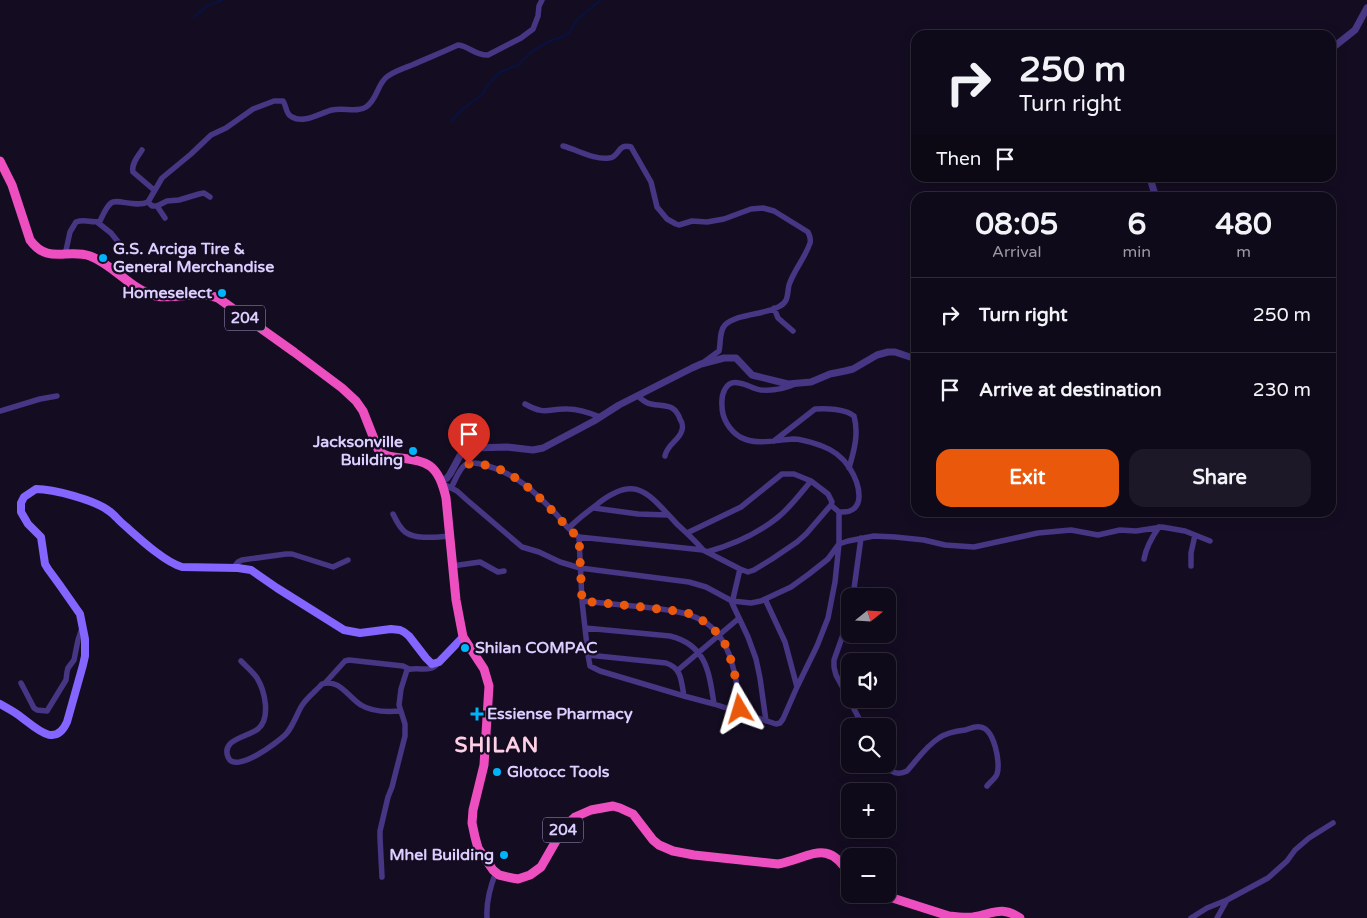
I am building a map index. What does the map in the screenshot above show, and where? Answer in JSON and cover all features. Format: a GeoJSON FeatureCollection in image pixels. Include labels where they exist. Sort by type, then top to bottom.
{"type":"FeatureCollection","features":[{"type":"Feature","properties":{"kind":"highway","name":"204"},"geometry":{"type":"LineString","coordinates":[[0,161],[12,185],[30,240],[34,246],[52,255],[83,255],[94,258],[139,289],[156,296],[206,295],[218,298],[294,352],[342,388],[356,401],[363,411],[378,448],[383,454],[428,465],[438,473],[445,484]]}},
{"type":"Feature","properties":{"kind":"highway"},"geometry":{"type":"LineString","coordinates":[[445,484],[452,566],[463,637],[484,669],[490,686],[484,765],[473,810],[472,823],[478,848],[496,872]]}},
{"type":"Feature","properties":{"kind":"highway","name":"204"},"geometry":{"type":"LineString","coordinates":[[496,872],[499,875],[518,879],[530,876],[541,868],[564,827],[575,817],[590,810],[613,806],[633,814],[653,840],[673,851],[778,864],[823,852],[841,861]]}},
{"type":"Feature","properties":{"kind":"highway"},"geometry":{"type":"LineString","coordinates":[[896,899],[960,918],[974,917],[1002,910],[1020,918]]}},
{"type":"Feature","properties":{"kind":"main road"},"geometry":{"type":"LineString","coordinates":[[0,704],[46,735],[55,734],[65,727],[85,657],[83,626],[80,614],[45,564],[41,537],[28,524],[21,512],[21,503],[24,497],[36,489],[86,499],[100,505],[110,511],[138,538],[171,563],[182,567],[245,568],[256,573],[344,630],[360,633],[383,629],[400,630],[409,636],[430,663],[435,664],[439,662],[463,637]]}},
{"type":"Feature","properties":{"kind":"street"},"geometry":{"type":"LineString","coordinates":[[97,222],[100,221],[107,207],[113,201],[137,205],[148,202],[162,178],[210,135],[226,128],[253,109],[274,101],[283,101],[289,115],[301,119],[333,110],[362,109],[374,99],[380,86],[388,76],[400,70],[458,45],[466,46],[482,55],[488,55],[526,35],[534,26],[542,0]]}},
{"type":"Feature","properties":{"kind":"street"},"geometry":{"type":"LineString","coordinates":[[1336,45],[1355,30],[1367,8]]}},
{"type":"Feature","properties":{"kind":"street"},"geometry":{"type":"LineString","coordinates":[[445,484],[462,452],[466,449],[507,447],[537,450],[647,390],[701,364],[719,351],[724,326],[739,318],[774,308],[784,303],[788,298],[790,285],[810,242],[810,236],[806,231],[774,211],[763,208],[751,209],[724,219],[676,224],[667,219],[657,206],[651,182],[631,147],[625,146],[621,148],[615,156],[610,158],[593,156],[563,146]]}},
{"type":"Feature","properties":{"kind":"street"},"geometry":{"type":"LineString","coordinates":[[142,150],[132,169],[154,190]]}},
{"type":"Feature","properties":{"kind":"street"},"geometry":{"type":"LineString","coordinates":[[148,202],[152,206],[158,206],[167,201],[179,200],[199,194],[210,197]]}},
{"type":"Feature","properties":{"kind":"street"},"geometry":{"type":"LineString","coordinates":[[158,206],[165,218]]}},
{"type":"Feature","properties":{"kind":"street"},"geometry":{"type":"LineString","coordinates":[[65,255],[70,232],[76,222],[82,220],[97,222],[107,229],[119,243]]}},
{"type":"Feature","properties":{"kind":"street"},"geometry":{"type":"LineString","coordinates":[[774,308],[778,318],[793,331]]}},
{"type":"Feature","properties":{"kind":"street"},"geometry":{"type":"LineString","coordinates":[[701,364],[724,358],[736,358],[752,375],[782,383],[795,384],[811,382],[830,374],[850,370],[877,355],[888,352],[895,352],[911,357]]}},
{"type":"Feature","properties":{"kind":"street"},"geometry":{"type":"LineString","coordinates":[[795,384],[781,389],[761,390],[736,382],[724,389],[722,412],[731,430],[748,440],[756,442],[794,439],[824,447],[841,458],[849,468],[856,484],[859,503],[852,510],[839,512]]}},
{"type":"Feature","properties":{"kind":"street"},"geometry":{"type":"LineString","coordinates":[[0,411],[57,396]]}},
{"type":"Feature","properties":{"kind":"street"},"geometry":{"type":"LineString","coordinates":[[638,396],[649,404],[670,406],[678,414],[682,422],[683,430],[680,436],[667,449],[664,456]]}},
{"type":"Feature","properties":{"kind":"street"},"geometry":{"type":"LineString","coordinates":[[525,404],[540,411],[569,408],[600,417]]}},
{"type":"Feature","properties":{"kind":"street"},"geometry":{"type":"LineString","coordinates":[[774,441],[815,409],[822,408],[849,413],[854,416],[857,431],[849,468]]}},
{"type":"Feature","properties":{"kind":"street"},"geometry":{"type":"LineString","coordinates":[[445,484],[469,464],[482,464],[501,470],[524,484],[579,537],[705,551],[722,547],[758,532],[778,517],[811,481]]}},
{"type":"Feature","properties":{"kind":"street"},"geometry":{"type":"LineString","coordinates":[[579,537],[582,601],[590,666],[600,671],[776,724],[780,723],[827,622],[840,544],[839,512],[832,505],[828,494],[811,481],[794,474],[782,474],[741,507],[688,533]]}},
{"type":"Feature","properties":{"kind":"street"},"geometry":{"type":"LineString","coordinates":[[445,484],[467,500],[520,546],[560,562],[580,568],[689,582],[732,601],[751,603],[791,587],[828,558],[840,544],[874,536],[974,547],[1038,533],[1070,530],[1098,535],[1120,530],[1142,530],[1159,527],[1185,531],[1210,541]]}},
{"type":"Feature","properties":{"kind":"street"},"geometry":{"type":"LineString","coordinates":[[569,528],[612,493],[621,489],[640,490],[646,493],[705,551],[746,572],[752,571],[776,557],[806,534],[832,505]]}},
{"type":"Feature","properties":{"kind":"street"},"geometry":{"type":"LineString","coordinates":[[594,508],[638,514],[668,514]]}},
{"type":"Feature","properties":{"kind":"street"},"geometry":{"type":"LineString","coordinates":[[393,514],[404,531],[414,536],[449,536]]}},
{"type":"Feature","properties":{"kind":"street"},"geometry":{"type":"LineString","coordinates":[[1144,559],[1150,540],[1159,527]]}},
{"type":"Feature","properties":{"kind":"street"},"geometry":{"type":"LineString","coordinates":[[1191,566],[1191,549],[1195,535]]}},
{"type":"Feature","properties":{"kind":"street"},"geometry":{"type":"LineString","coordinates":[[854,588],[861,538]]}},
{"type":"Feature","properties":{"kind":"street"},"geometry":{"type":"LineString","coordinates":[[233,568],[242,560],[286,554],[292,554],[333,567],[348,560]]}},
{"type":"Feature","properties":{"kind":"street"},"geometry":{"type":"LineString","coordinates":[[452,566],[480,562],[498,572],[504,571]]}},
{"type":"Feature","properties":{"kind":"street"},"geometry":{"type":"LineString","coordinates":[[740,569],[732,606],[748,637],[756,659],[766,721]]}},
{"type":"Feature","properties":{"kind":"street"},"geometry":{"type":"LineString","coordinates":[[765,599],[785,642],[797,687]]}},
{"type":"Feature","properties":{"kind":"street"},"geometry":{"type":"LineString","coordinates":[[582,601],[691,614],[707,624],[725,644],[738,688],[739,712]]}},
{"type":"Feature","properties":{"kind":"street"},"geometry":{"type":"LineString","coordinates":[[678,670],[738,619]]}},
{"type":"Feature","properties":{"kind":"street"},"geometry":{"type":"LineString","coordinates":[[20,683],[34,708],[47,711],[66,680],[68,668],[74,660],[83,626]]}},
{"type":"Feature","properties":{"kind":"street"},"geometry":{"type":"LineString","coordinates":[[585,628],[670,636],[689,643],[699,653],[706,666],[714,704]]}},
{"type":"Feature","properties":{"kind":"street"},"geometry":{"type":"LineString","coordinates":[[841,640],[834,660],[834,667],[836,675],[859,718]]}},
{"type":"Feature","properties":{"kind":"street"},"geometry":{"type":"LineString","coordinates":[[588,655],[673,665],[678,670],[684,696]]}},
{"type":"Feature","properties":{"kind":"street"},"geometry":{"type":"LineString","coordinates":[[241,662],[258,679],[266,708],[265,719],[259,728],[231,742],[227,751],[231,762],[235,763],[245,761],[281,739],[293,724],[304,704],[345,661],[403,666],[409,669],[430,669],[436,667],[439,662]]}},
{"type":"Feature","properties":{"kind":"street"},"geometry":{"type":"LineString","coordinates":[[382,877],[380,831],[405,736],[405,724],[399,705],[401,689],[406,672],[409,669]]}},
{"type":"Feature","properties":{"kind":"street"},"geometry":{"type":"LineString","coordinates":[[325,683],[332,683],[345,690],[356,701],[367,708],[400,711]]}},
{"type":"Feature","properties":{"kind":"street"},"geometry":{"type":"LineString","coordinates":[[896,773],[902,774],[907,772],[938,738],[955,732],[982,727],[992,737],[998,766],[997,775],[987,786]]}},
{"type":"Feature","properties":{"kind":"street"},"geometry":{"type":"LineString","coordinates":[[1190,918],[1268,878],[1287,861],[1304,841],[1333,823]]}},
{"type":"Feature","properties":{"kind":"street"},"geometry":{"type":"LineString","coordinates":[[487,918],[489,891],[496,872]]}},
{"type":"Feature","properties":{"kind":"street"},"geometry":{"type":"LineString","coordinates":[[1217,918],[1227,900]]}},
{"type":"Feature","properties":{"kind":"waterway"},"geometry":{"type":"LineString","coordinates":[[194,17],[207,6],[222,0]]}},
{"type":"Feature","properties":{"kind":"waterway"},"geometry":{"type":"LineString","coordinates":[[451,121],[464,108],[483,94],[486,87],[500,72],[518,65],[532,51],[569,33],[577,20],[601,0]]}},
{"type":"Feature","properties":{"kind":"place","name":"G.S. Arciga Tire & General Merchandise"},"geometry":{"type":"Point","coordinates":[103,258]}},
{"type":"Feature","properties":{"kind":"place","name":"Homeselect"},"geometry":{"type":"Point","coordinates":[222,293]}},
{"type":"Feature","properties":{"kind":"place","name":"Jacksonville Building"},"geometry":{"type":"Point","coordinates":[413,451]}},
{"type":"Feature","properties":{"kind":"place","name":"Shilan COMPAC"},"geometry":{"type":"Point","coordinates":[465,648]}},
{"type":"Feature","properties":{"kind":"place","name":"Essiense Pharmacy"},"geometry":{"type":"Point","coordinates":[477,714]}},
{"type":"Feature","properties":{"kind":"place","name":"Glotocc Tools"},"geometry":{"type":"Point","coordinates":[497,772]}},
{"type":"Feature","properties":{"kind":"place","name":"Mhel Building"},"geometry":{"type":"Point","coordinates":[504,855]}},
{"type":"Feature","properties":{"kind":"district","name":"SHILAN"},"geometry":{"type":"Point","coordinates":[497,745]}},
{"type":"Feature","properties":{"kind":"route"},"geometry":{"type":"LineString","coordinates":[[469,464],[482,464],[501,470],[516,478],[542,500],[579,537],[582,601],[691,614],[716,632],[725,644],[732,665],[738,688],[740,709]]}}]}
